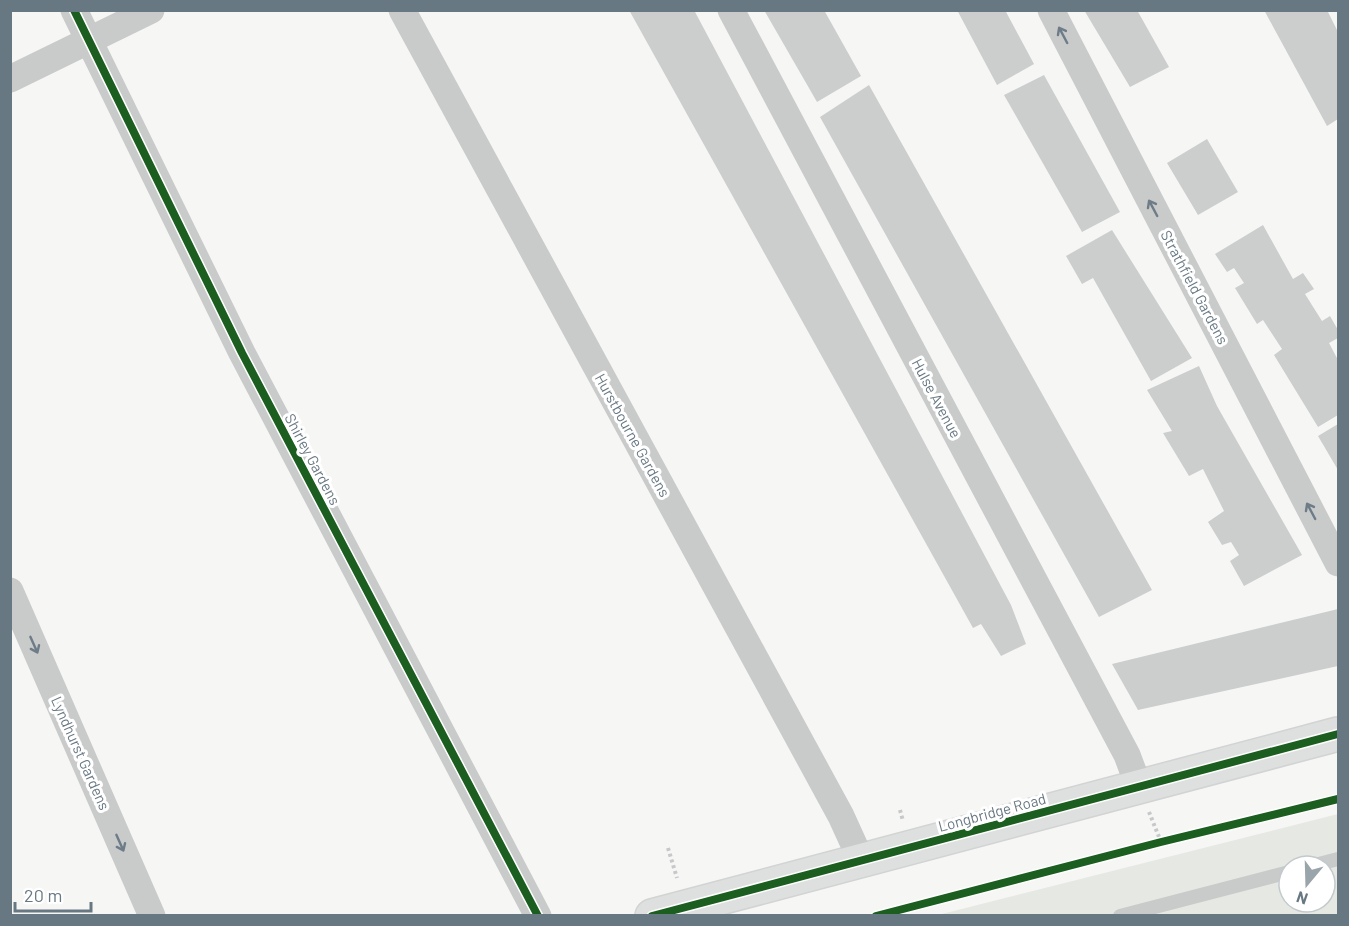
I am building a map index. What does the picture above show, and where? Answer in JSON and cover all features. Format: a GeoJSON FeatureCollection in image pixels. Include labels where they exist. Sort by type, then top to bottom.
{"type":"FeatureCollection","features":[{"type":"Feature","properties":{"kind":"main road","name":"Longbridge Road"},"geometry":{"type":"LineString","coordinates":[[652,915],[861,860],[1144,799],[1338,734]]}},
{"type":"Feature","properties":{"kind":"street","name":"Shirley Gardens"},"geometry":{"type":"LineString","coordinates":[[74,10],[242,353],[538,915]]}},
{"type":"Feature","properties":{"kind":"street"},"geometry":{"type":"LineString","coordinates":[[10,79],[151,10]]}},
{"type":"Feature","properties":{"kind":"street","name":"Hurstbourne Gardens"},"geometry":{"type":"LineString","coordinates":[[402,10],[841,816],[861,860]]}},
{"type":"Feature","properties":{"kind":"street","name":"Hulse Avenue"},"geometry":{"type":"LineString","coordinates":[[731,10],[1127,755],[1144,799]]}},
{"type":"Feature","properties":{"kind":"street","name":"Strathfield Gardens"},"geometry":{"type":"LineString","coordinates":[[1051,10],[1338,563]]}},
{"type":"Feature","properties":{"kind":"street","name":"Lyndhurst Gardens"},"geometry":{"type":"LineString","coordinates":[[10,591],[152,915]]}},
{"type":"Feature","properties":{"kind":"lane"},"geometry":{"type":"LineString","coordinates":[[1120,915],[1277,875]]}},
{"type":"Feature","properties":{"kind":"path"},"geometry":{"type":"LineString","coordinates":[[1144,799],[1161,842]]}},
{"type":"Feature","properties":{"kind":"path"},"geometry":{"type":"LineString","coordinates":[[900,810],[903,821]]}},
{"type":"Feature","properties":{"kind":"path"},"geometry":{"type":"LineString","coordinates":[[1150,845],[1172,839]]}},
{"type":"Feature","properties":{"kind":"path"},"geometry":{"type":"LineString","coordinates":[[668,848],[677,878]]}},
{"type":"Feature","properties":{"kind":"shaded area"},"geometry":{"type":"Polygon","coordinates":[[[1338,814],[1338,915],[938,915],[1338,814]]]}},
{"type":"Feature","properties":{"kind":"building"},"geometry":{"type":"Polygon","coordinates":[[[629,10],[694,10],[1011,605],[1026,644],[1001,656],[981,624],[973,628],[629,10]]]}},
{"type":"Feature","properties":{"kind":"building"},"geometry":{"type":"Polygon","coordinates":[[[764,10],[824,10],[861,76],[817,102],[764,10]]]}},
{"type":"Feature","properties":{"kind":"building"},"geometry":{"type":"Polygon","coordinates":[[[957,10],[1005,10],[1034,64],[997,85],[957,10]]]}},
{"type":"Feature","properties":{"kind":"building"},"geometry":{"type":"Polygon","coordinates":[[[1084,10],[1137,10],[1169,67],[1130,87],[1084,10]]]}},
{"type":"Feature","properties":{"kind":"building"},"geometry":{"type":"Polygon","coordinates":[[[1264,10],[1327,10],[1338,32],[1338,119],[1327,126],[1264,10]]]}},
{"type":"Feature","properties":{"kind":"building"},"geometry":{"type":"Polygon","coordinates":[[[1044,75],[1120,212],[1082,232],[1004,95],[1044,75]]]}},
{"type":"Feature","properties":{"kind":"building"},"geometry":{"type":"Polygon","coordinates":[[[869,85],[1152,590],[1099,617],[820,117],[869,85]]]}},
{"type":"Feature","properties":{"kind":"building"},"geometry":{"type":"Polygon","coordinates":[[[1207,139],[1238,192],[1198,215],[1167,163],[1207,139]]]}},
{"type":"Feature","properties":{"kind":"building"},"geometry":{"type":"Polygon","coordinates":[[[1263,225],[1293,279],[1303,273],[1314,289],[1305,294],[1322,321],[1330,316],[1338,330],[1338,338],[1329,343],[1338,360],[1338,415],[1318,427],[1274,355],[1282,349],[1263,320],[1257,324],[1235,288],[1244,283],[1234,268],[1227,272],[1215,254],[1263,225]]]}},
{"type":"Feature","properties":{"kind":"building"},"geometry":{"type":"Polygon","coordinates":[[[1112,230],[1192,358],[1151,381],[1093,278],[1082,284],[1066,256],[1112,230]]]}},
{"type":"Feature","properties":{"kind":"building"},"geometry":{"type":"Polygon","coordinates":[[[1199,366],[1217,406],[1302,555],[1244,586],[1230,561],[1239,555],[1231,542],[1222,545],[1208,522],[1224,511],[1203,469],[1189,476],[1163,433],[1172,431],[1147,390],[1199,366]]]}},
{"type":"Feature","properties":{"kind":"building"},"geometry":{"type":"Polygon","coordinates":[[[1338,424],[1338,470],[1318,436],[1338,424]]]}},
{"type":"Feature","properties":{"kind":"building"},"geometry":{"type":"Polygon","coordinates":[[[1338,609],[1338,666],[1138,710],[1112,664],[1338,609]]]}},
{"type":"Feature","properties":{"kind":"cycle path"},"geometry":{"type":"LineString","coordinates":[[74,10],[242,353],[538,916]]}},
{"type":"Feature","properties":{"kind":"cycle path"},"geometry":{"type":"LineString","coordinates":[[652,916],[1338,734]]}},
{"type":"Feature","properties":{"kind":"cycle path"},"geometry":{"type":"LineString","coordinates":[[876,916],[1338,799]]}}]}
